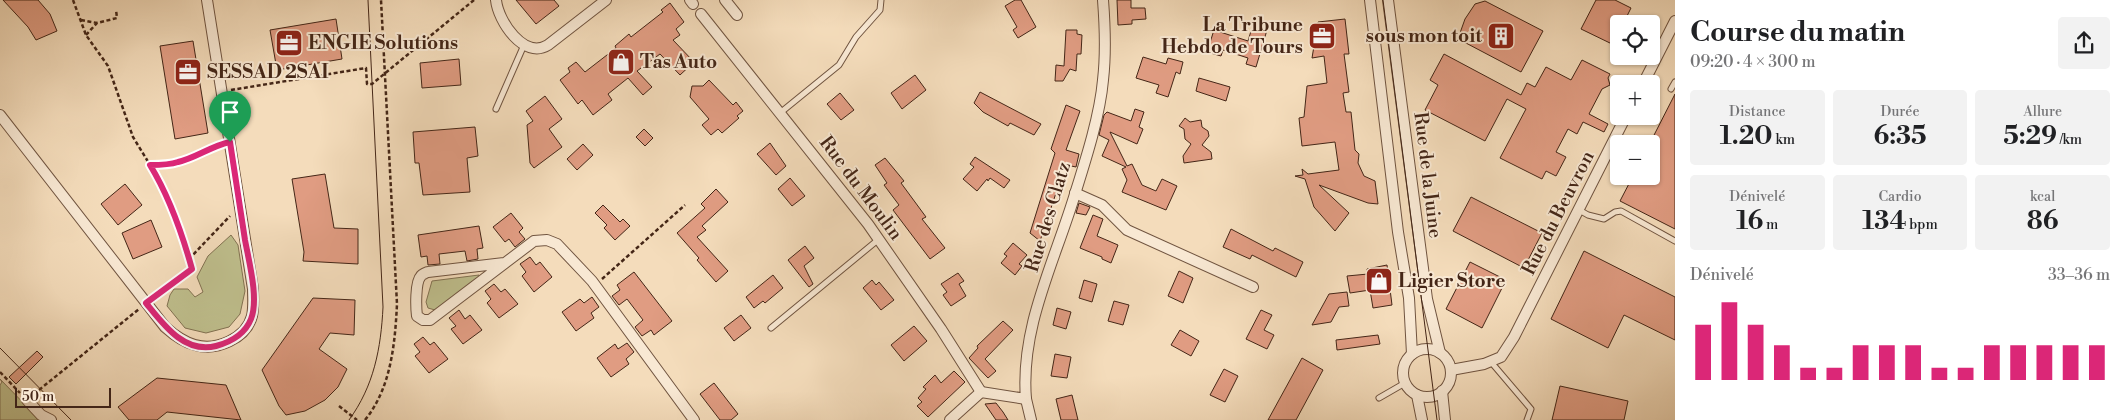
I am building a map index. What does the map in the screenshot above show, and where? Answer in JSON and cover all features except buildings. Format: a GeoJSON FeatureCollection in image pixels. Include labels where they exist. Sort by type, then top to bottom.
{"type":"FeatureCollection","features":[{"type":"Feature","properties":{"kind":"street"},"geometry":{"type":"LineString","coordinates":[[0,115],[165,327],[185,342],[207,347],[216,346],[240,336],[252,318],[254,304],[253,289],[207,0]]}},
{"type":"Feature","properties":{"kind":"street"},"geometry":{"type":"LineString","coordinates":[[496,0],[498,12],[516,38],[524,46],[531,49],[542,48],[606,0]]}},
{"type":"Feature","properties":{"kind":"street"},"geometry":{"type":"LineString","coordinates":[[725,0],[737,15]]}},
{"type":"Feature","properties":{"kind":"street","name":"Rue des Clatz"},"geometry":{"type":"LineString","coordinates":[[1031,420],[1024,378],[1029,336],[1075,193],[1099,104],[1103,80],[1103,0]]}},
{"type":"Feature","properties":{"kind":"street","name":"Rue de la Juine"},"geometry":{"type":"LineString","coordinates":[[1370,0],[1398,232],[1409,298],[1412,354],[1403,368],[1405,384]]}},
{"type":"Feature","properties":{"kind":"street","name":"Rue de la Juine"},"geometry":{"type":"LineString","coordinates":[[1388,0],[1426,299],[1440,353],[1451,370]]}},
{"type":"Feature","properties":{"kind":"street","name":"Rue du Moulin"},"geometry":{"type":"LineString","coordinates":[[701,14],[879,239],[941,329],[981,392]]}},
{"type":"Feature","properties":{"kind":"street"},"geometry":{"type":"LineString","coordinates":[[1648,75],[1675,21]]}},
{"type":"Feature","properties":{"kind":"street","name":"Rue du Beuvron"},"geometry":{"type":"LineString","coordinates":[[1451,370],[1484,364],[1501,357],[1514,337],[1622,125]]}},
{"type":"Feature","properties":{"kind":"street"},"geometry":{"type":"LineString","coordinates":[[1075,193],[1102,204],[1127,230],[1253,287]]}},
{"type":"Feature","properties":{"kind":"street"},"geometry":{"type":"LineString","coordinates":[[504,263],[428,272],[421,276],[418,281],[417,316],[423,320],[430,320],[534,241],[547,240],[557,244],[596,285],[694,420]]}},
{"type":"Feature","properties":{"kind":"street"},"geometry":{"type":"LineString","coordinates":[[1412,354],[1427,349],[1440,353]]}},
{"type":"Feature","properties":{"kind":"street"},"geometry":{"type":"LineString","coordinates":[[1417,395],[1433,396],[1442,392],[1447,385],[1451,370]]}},
{"type":"Feature","properties":{"kind":"street"},"geometry":{"type":"LineString","coordinates":[[1405,384],[1417,395],[1422,420]]}},
{"type":"Feature","properties":{"kind":"street"},"geometry":{"type":"LineString","coordinates":[[950,420],[981,392],[1026,399]]}},
{"type":"Feature","properties":{"kind":"street"},"geometry":{"type":"LineString","coordinates":[[1442,392],[1445,420]]}},
{"type":"Feature","properties":{"kind":"street"},"geometry":{"type":"LineString","coordinates":[[27,400],[41,415],[51,420]]}},
{"type":"Feature","properties":{"kind":"lane"},"geometry":{"type":"LineString","coordinates":[[780,113],[839,65],[856,37],[880,10],[881,0]]}},
{"type":"Feature","properties":{"kind":"lane"},"geometry":{"type":"LineString","coordinates":[[496,109],[524,46]]}},
{"type":"Feature","properties":{"kind":"lane"},"geometry":{"type":"LineString","coordinates":[[1671,89],[1675,82]]}},
{"type":"Feature","properties":{"kind":"lane"},"geometry":{"type":"LineString","coordinates":[[1579,210],[1588,215],[1604,219],[1615,212],[1621,211],[1675,241]]}},
{"type":"Feature","properties":{"kind":"lane"},"geometry":{"type":"LineString","coordinates":[[771,328],[879,239]]}},
{"type":"Feature","properties":{"kind":"lane"},"geometry":{"type":"LineString","coordinates":[[1491,361],[1531,409],[1527,420]]}},
{"type":"Feature","properties":{"kind":"lane"},"geometry":{"type":"LineString","coordinates":[[1380,398],[1405,384]]}},
{"type":"Feature","properties":{"kind":"path"},"geometry":{"type":"LineString","coordinates":[[0,372],[27,400],[146,303],[192,269],[172,211],[158,178],[133,137],[108,66],[86,35],[73,0]]}},
{"type":"Feature","properties":{"kind":"path"},"geometry":{"type":"LineString","coordinates":[[365,420],[375,407],[385,381],[394,349],[397,313],[381,0]]}},
{"type":"Feature","properties":{"kind":"path"},"geometry":{"type":"LineString","coordinates":[[222,91],[366,68],[367,84],[372,84],[474,0]]}},
{"type":"Feature","properties":{"kind":"path"},"geometry":{"type":"LineString","coordinates":[[80,20],[96,23],[117,18],[116,10]]}},
{"type":"Feature","properties":{"kind":"path"},"geometry":{"type":"LineString","coordinates":[[86,35],[96,23]]}},
{"type":"Feature","properties":{"kind":"path"},"geometry":{"type":"LineString","coordinates":[[150,165],[178,162],[193,157],[213,146],[230,142]]}},
{"type":"Feature","properties":{"kind":"path"},"geometry":{"type":"LineString","coordinates":[[596,285],[685,205]]}},
{"type":"Feature","properties":{"kind":"path"},"geometry":{"type":"LineString","coordinates":[[189,259],[240,206]]}},
{"type":"Feature","properties":{"kind":"path"},"geometry":{"type":"LineString","coordinates":[[339,406],[357,420]]}},
{"type":"Feature","properties":{"kind":"green space"},"geometry":{"type":"Polygon","coordinates":[[[231,235],[238,245],[245,291],[240,314],[229,327],[206,333],[185,328],[167,306],[170,295],[174,289],[188,289],[195,297],[203,292],[197,277],[208,256],[231,235]]]}},
{"type":"Feature","properties":{"kind":"green space"},"geometry":{"type":"Polygon","coordinates":[[[479,275],[479,277],[435,310],[428,308],[426,302],[432,281],[479,275]]]}},
{"type":"Feature","properties":{"kind":"green space"},"geometry":{"type":"Polygon","coordinates":[[[0,379],[40,420],[0,420],[0,385],[2,382],[0,379]]]}},
{"type":"Feature","properties":{"kind":"tram line"},"geometry":{"type":"LineString","coordinates":[[349,420],[365,394],[375,366],[383,307],[368,0]]}},
{"type":"Feature","properties":{"kind":"tram line"},"geometry":{"type":"LineString","coordinates":[[1383,0],[1437,420]]}},
{"type":"Feature","properties":{"kind":"tram line"},"geometry":{"type":"LineString","coordinates":[[0,348],[71,420]]}},
{"type":"Feature","properties":{"kind":"place","name":"La Tribune Hebdo de Tours"},"geometry":{"type":"Point","coordinates":[1322,36]}},
{"type":"Feature","properties":{"kind":"place","name":"sous mon toit"},"geometry":{"type":"Point","coordinates":[1501,36]}},
{"type":"Feature","properties":{"kind":"place","name":"ENGIE Solutions"},"geometry":{"type":"Point","coordinates":[289,43]}},
{"type":"Feature","properties":{"kind":"place","name":"Tas Auto"},"geometry":{"type":"Point","coordinates":[621,62]}},
{"type":"Feature","properties":{"kind":"place","name":"SESSAD 2SAI"},"geometry":{"type":"Point","coordinates":[188,72]}},
{"type":"Feature","properties":{"kind":"place","name":"Ligier Store"},"geometry":{"type":"Point","coordinates":[1379,281]}},
{"type":"Feature","properties":{"kind":"route"},"geometry":{"type":"LineString","coordinates":[[230,142],[253,289],[254,304],[252,318],[240,336],[216,346],[196,346],[175,336],[165,327],[146,303],[192,269],[172,211],[158,178],[150,165],[178,162],[204,152],[213,146],[230,142]]}}]}
